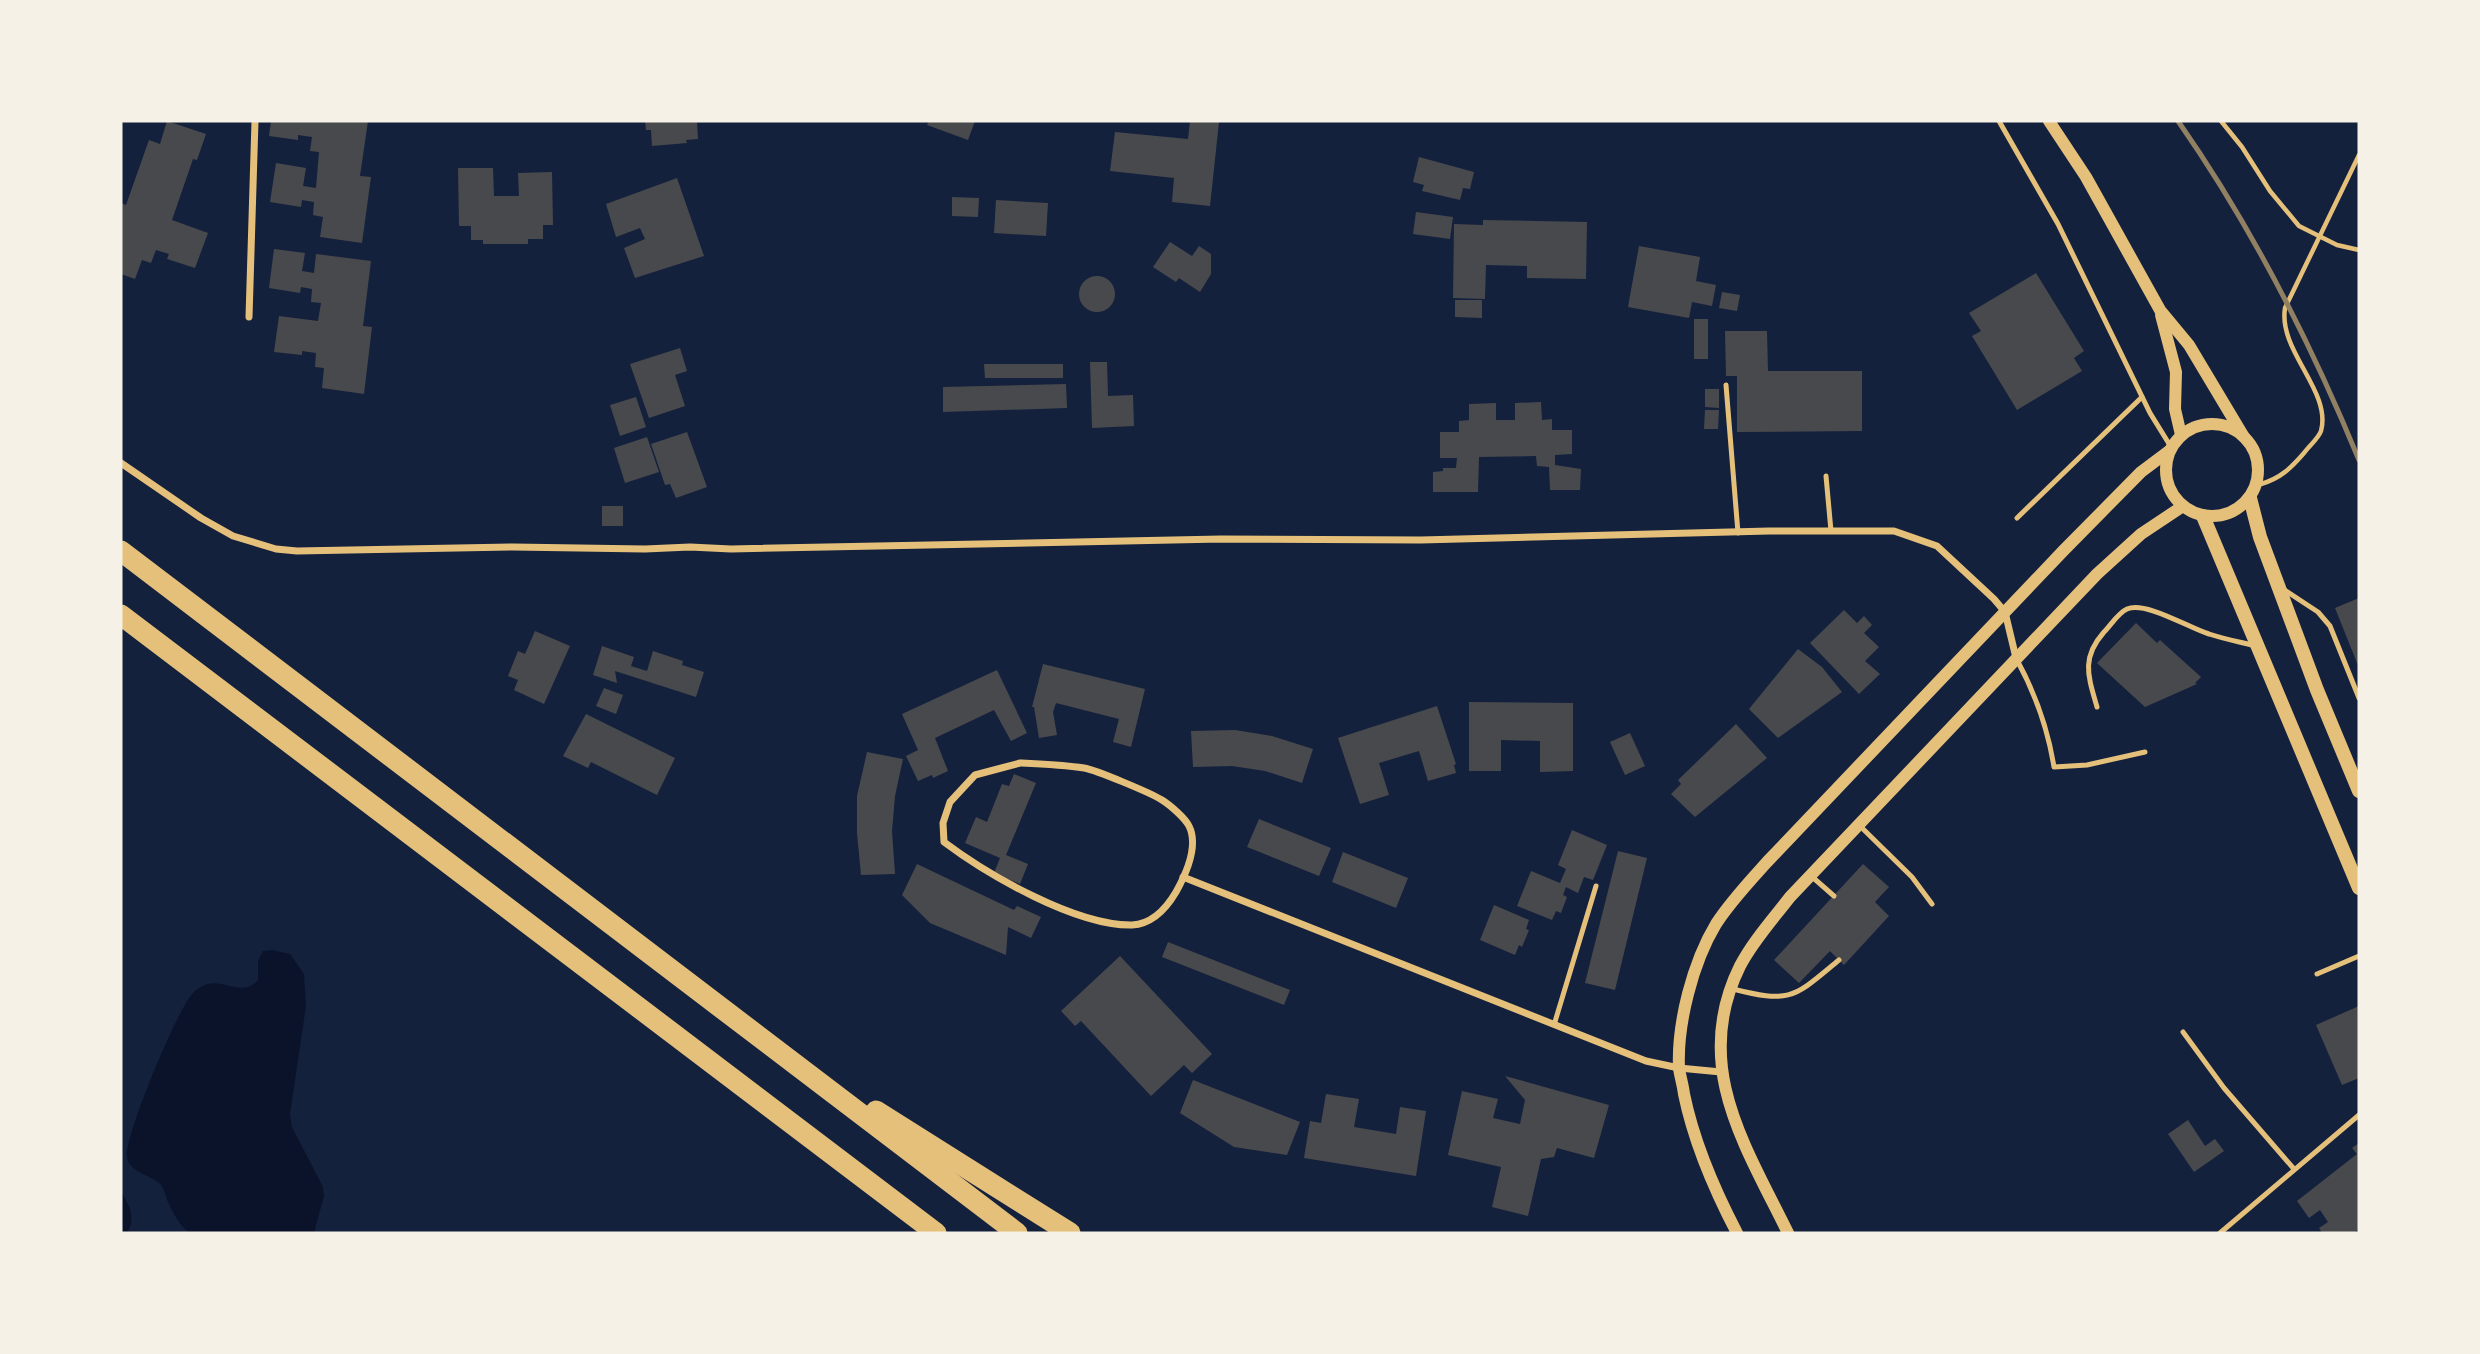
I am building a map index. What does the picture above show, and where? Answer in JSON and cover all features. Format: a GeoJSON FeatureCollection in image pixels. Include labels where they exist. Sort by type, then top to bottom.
{"type":"FeatureCollection","features":[{"type":"Feature","properties":{"kind":"highway"},"geometry":{"type":"LineString","coordinates":[[121,551],[1017,1233]]}},
{"type":"Feature","properties":{"kind":"highway"},"geometry":{"type":"LineString","coordinates":[[121,615],[936,1233]]}},
{"type":"Feature","properties":{"kind":"highway"},"geometry":{"type":"LineString","coordinates":[[756,1035],[1070,1233]]}},
{"type":"Feature","properties":{"kind":"main road"},"geometry":{"type":"LineString","coordinates":[[2253,492],[2257,527],[2316,690],[2359,791]]}},
{"type":"Feature","properties":{"kind":"main road"},"geometry":{"type":"LineString","coordinates":[[2203,516],[2359,888]]}},
{"type":"Feature","properties":{"kind":"street"},"geometry":{"type":"LineString","coordinates":[[249,317],[255,121]]}},
{"type":"Feature","properties":{"kind":"street"},"geometry":{"type":"LineString","coordinates":[[2049,121],[2086,177],[2160,310],[2189,345],[2252,447],[2258,473],[2253,492],[2229,513],[2203,516],[2183,506],[2168,487],[2165,475],[2170,449]]}},
{"type":"Feature","properties":{"kind":"street"},"geometry":{"type":"LineString","coordinates":[[2160,310],[2176,372],[2175,409],[2181,435]]}},
{"type":"Feature","properties":{"kind":"street"},"geometry":{"type":"LineString","coordinates":[[1737,1233],[1722,1204],[1691,1126],[1679,1068],[1685,1002],[1694,971],[1715,925],[1750,881],[2005,612],[2141,472],[2170,449],[2181,435],[2207,424],[2234,429],[2244,437]]}},
{"type":"Feature","properties":{"kind":"street"},"geometry":{"type":"LineString","coordinates":[[121,463],[201,518],[233,536],[260,546],[297,551],[513,547],[744,549],[1208,539],[1420,540],[1894,531],[1937,546],[1985,590],[2005,612],[2016,659]]}},
{"type":"Feature","properties":{"kind":"street"},"geometry":{"type":"LineString","coordinates":[[1788,1233],[1742,1139],[1725,1095],[1721,1073],[1723,1027],[1731,989],[1741,965],[1755,942],[1810,875],[2016,659],[2118,554],[2141,534],[2183,506]]}},
{"type":"Feature","properties":{"kind":"street"},"geometry":{"type":"LineString","coordinates":[[1020,762],[1087,768],[1163,801],[1189,825],[1194,845],[1184,877],[1175,894],[1154,919],[1132,925],[1107,921],[1056,908],[969,861],[944,842],[943,823],[950,802],[975,775],[1020,762]]}},
{"type":"Feature","properties":{"kind":"street"},"geometry":{"type":"LineString","coordinates":[[1184,877],[1646,1061],[1721,1073]]}},
{"type":"Feature","properties":{"kind":"lane"},"geometry":{"type":"LineString","coordinates":[[1999,121],[2058,224],[2170,449]]}},
{"type":"Feature","properties":{"kind":"lane"},"geometry":{"type":"LineString","coordinates":[[1726,385],[1738,533]]}},
{"type":"Feature","properties":{"kind":"lane"},"geometry":{"type":"LineString","coordinates":[[2017,518],[2142,397]]}},
{"type":"Feature","properties":{"kind":"lane"},"geometry":{"type":"LineString","coordinates":[[1826,475],[1831,531]]}},
{"type":"Feature","properties":{"kind":"lane"},"geometry":{"type":"LineString","coordinates":[[2278,585],[2318,612],[2330,626],[2359,698]]}},
{"type":"Feature","properties":{"kind":"lane"},"geometry":{"type":"LineString","coordinates":[[2097,707],[2089,677],[2089,654],[2094,644],[2120,614],[2128,609],[2146,609],[2208,634],[2259,647]]}},
{"type":"Feature","properties":{"kind":"lane"},"geometry":{"type":"LineString","coordinates":[[2016,659],[2030,685],[2050,741],[2054,767],[2087,765],[2145,752]]}},
{"type":"Feature","properties":{"kind":"lane"},"geometry":{"type":"LineString","coordinates":[[1859,825],[1912,877],[1932,904]]}},
{"type":"Feature","properties":{"kind":"lane"},"geometry":{"type":"LineString","coordinates":[[1810,875],[1834,896]]}},
{"type":"Feature","properties":{"kind":"lane"},"geometry":{"type":"LineString","coordinates":[[1554,1025],[1596,886]]}},
{"type":"Feature","properties":{"kind":"lane"},"geometry":{"type":"LineString","coordinates":[[2317,974],[2359,956]]}},
{"type":"Feature","properties":{"kind":"lane"},"geometry":{"type":"LineString","coordinates":[[1731,989],[1763,997],[1791,996],[1839,960]]}},
{"type":"Feature","properties":{"kind":"lane"},"geometry":{"type":"LineString","coordinates":[[2183,1032],[2224,1088],[2294,1169]]}},
{"type":"Feature","properties":{"kind":"lane"},"geometry":{"type":"LineString","coordinates":[[2220,1233],[2359,1115]]}},
{"type":"Feature","properties":{"kind":"path"},"geometry":{"type":"LineString","coordinates":[[2221,121],[2242,147],[2270,191],[2299,226],[2337,245],[2359,250]]}},
{"type":"Feature","properties":{"kind":"path"},"geometry":{"type":"LineString","coordinates":[[2253,492],[2292,468],[2320,435],[2322,419],[2317,399],[2290,345],[2283,318],[2285,308],[2359,155]]}},
{"type":"Feature","properties":{"kind":"water"},"geometry":{"type":"Polygon","coordinates":[[[263,951],[290,954],[304,974],[306,1006],[290,1114],[292,1127],[323,1187],[324,1196],[314,1233],[189,1233],[175,1215],[161,1185],[129,1163],[128,1146],[165,1044],[187,1001],[195,991],[212,983],[244,988],[251,986],[258,980],[258,961],[263,951]]]}},
{"type":"Feature","properties":{"kind":"water"},"geometry":{"type":"Polygon","coordinates":[[[121,1192],[131,1212],[127,1233],[121,1233],[121,1192]]]}},
{"type":"Feature","properties":{"kind":"building"},"geometry":{"type":"Polygon","coordinates":[[[167,121],[206,134],[197,160],[193,159],[172,220],[208,233],[195,268],[167,259],[169,254],[156,250],[151,263],[142,260],[135,279],[121,274],[121,203],[126,205],[149,140],[160,144],[167,121]]]}},
{"type":"Feature","properties":{"kind":"building"},"geometry":{"type":"Polygon","coordinates":[[[271,121],[368,121],[360,176],[371,177],[362,243],[320,237],[323,217],[313,215],[314,202],[302,200],[301,207],[270,202],[276,163],[306,168],[303,186],[316,188],[319,152],[310,151],[312,137],[298,135],[298,140],[269,136],[271,121]]]}},
{"type":"Feature","properties":{"kind":"building"},"geometry":{"type":"Polygon","coordinates":[[[645,121],[697,121],[698,139],[686,140],[687,143],[652,146],[651,130],[646,130],[645,121]]]}},
{"type":"Feature","properties":{"kind":"building"},"geometry":{"type":"Polygon","coordinates":[[[929,121],[975,121],[968,140],[927,125],[929,121]]]}},
{"type":"Feature","properties":{"kind":"building"},"geometry":{"type":"Polygon","coordinates":[[[1190,121],[1219,122],[1210,206],[1172,202],[1174,178],[1110,171],[1115,132],[1188,139],[1190,121]]]}},
{"type":"Feature","properties":{"kind":"building"},"geometry":{"type":"Polygon","coordinates":[[[1419,157],[1474,172],[1470,189],[1463,188],[1460,200],[1422,191],[1424,185],[1413,182],[1419,157]]]}},
{"type":"Feature","properties":{"kind":"building"},"geometry":{"type":"Polygon","coordinates":[[[458,168],[493,168],[494,196],[519,196],[518,173],[552,172],[553,225],[543,225],[543,239],[528,239],[528,244],[483,244],[483,240],[471,240],[471,226],[459,226],[458,168]]]}},
{"type":"Feature","properties":{"kind":"building"},"geometry":{"type":"Polygon","coordinates":[[[677,178],[704,256],[635,278],[624,248],[645,239],[640,228],[616,237],[606,204],[677,178]]]}},
{"type":"Feature","properties":{"kind":"building"},"geometry":{"type":"Polygon","coordinates":[[[952,197],[979,198],[978,217],[952,216],[952,197]]]}},
{"type":"Feature","properties":{"kind":"building"},"geometry":{"type":"Polygon","coordinates":[[[996,200],[1048,203],[1046,236],[994,233],[996,200]]]}},
{"type":"Feature","properties":{"kind":"building"},"geometry":{"type":"Polygon","coordinates":[[[1416,212],[1453,217],[1450,239],[1413,234],[1416,212]]]}},
{"type":"Feature","properties":{"kind":"building"},"geometry":{"type":"Polygon","coordinates":[[[1483,220],[1587,222],[1586,279],[1527,278],[1527,266],[1486,265],[1485,299],[1453,298],[1454,224],[1483,225],[1483,220]]]}},
{"type":"Feature","properties":{"kind":"building"},"geometry":{"type":"Polygon","coordinates":[[[1170,242],[1192,256],[1199,246],[1211,254],[1211,274],[1200,292],[1179,278],[1176,282],[1153,267],[1170,242]]]}},
{"type":"Feature","properties":{"kind":"building"},"geometry":{"type":"Polygon","coordinates":[[[1639,246],[1700,257],[1696,281],[1716,285],[1712,306],[1692,302],[1689,318],[1628,307],[1639,246]]]}},
{"type":"Feature","properties":{"kind":"building"},"geometry":{"type":"Polygon","coordinates":[[[274,249],[305,253],[302,271],[314,273],[316,254],[371,261],[363,326],[372,327],[364,394],[322,388],[324,368],[315,367],[316,353],[302,351],[302,355],[274,352],[279,316],[318,321],[321,303],[311,302],[312,289],[301,287],[300,293],[269,288],[274,249]]]}},
{"type":"Feature","properties":{"kind":"building"},"geometry":{"type":"Polygon","coordinates":[[[2036,273],[2084,351],[2074,358],[2082,371],[2017,410],[1972,336],[1981,331],[1969,313],[2036,273]]]}},
{"type":"Feature","properties":{"kind":"building"},"geometry":{"type":"Polygon","coordinates":[[[1097,276],[1110,281],[1115,294],[1110,307],[1097,312],[1084,307],[1079,294],[1084,281],[1097,276]]]}},
{"type":"Feature","properties":{"kind":"building"},"geometry":{"type":"Polygon","coordinates":[[[1722,292],[1740,295],[1737,311],[1719,308],[1722,292]]]}},
{"type":"Feature","properties":{"kind":"building"},"geometry":{"type":"Polygon","coordinates":[[[1455,300],[1482,300],[1482,318],[1455,317],[1455,300]]]}},
{"type":"Feature","properties":{"kind":"building"},"geometry":{"type":"Polygon","coordinates":[[[1694,319],[1708,319],[1708,359],[1694,359],[1694,319]]]}},
{"type":"Feature","properties":{"kind":"building"},"geometry":{"type":"Polygon","coordinates":[[[1725,331],[1767,331],[1768,371],[1862,371],[1862,431],[1737,432],[1737,376],[1726,376],[1725,331]]]}},
{"type":"Feature","properties":{"kind":"building"},"geometry":{"type":"Polygon","coordinates":[[[680,348],[687,371],[675,375],[685,406],[649,418],[630,364],[680,348]]]}},
{"type":"Feature","properties":{"kind":"building"},"geometry":{"type":"Polygon","coordinates":[[[1090,362],[1107,362],[1108,396],[1133,395],[1134,426],[1092,428],[1090,362]]]}},
{"type":"Feature","properties":{"kind":"building"},"geometry":{"type":"Polygon","coordinates":[[[984,364],[1063,364],[1063,378],[985,378],[984,364]]]}},
{"type":"Feature","properties":{"kind":"building"},"geometry":{"type":"Polygon","coordinates":[[[1066,384],[1067,408],[943,412],[943,387],[1066,384]]]}},
{"type":"Feature","properties":{"kind":"building"},"geometry":{"type":"Polygon","coordinates":[[[1705,389],[1719,389],[1719,408],[1705,407],[1705,389]]]}},
{"type":"Feature","properties":{"kind":"building"},"geometry":{"type":"Polygon","coordinates":[[[636,397],[646,427],[620,436],[610,405],[636,397]]]}},
{"type":"Feature","properties":{"kind":"building"},"geometry":{"type":"Polygon","coordinates":[[[1541,402],[1542,420],[1552,419],[1552,430],[1572,430],[1572,454],[1555,455],[1555,465],[1581,469],[1580,490],[1550,490],[1549,467],[1537,466],[1536,456],[1479,457],[1478,492],[1433,492],[1433,472],[1443,471],[1443,468],[1456,468],[1457,458],[1440,458],[1440,432],[1459,432],[1459,421],[1469,420],[1469,404],[1496,403],[1496,420],[1515,420],[1515,403],[1541,402]]]}},
{"type":"Feature","properties":{"kind":"building"},"geometry":{"type":"Polygon","coordinates":[[[1705,410],[1719,410],[1718,429],[1704,429],[1705,410]]]}},
{"type":"Feature","properties":{"kind":"building"},"geometry":{"type":"Polygon","coordinates":[[[687,432],[707,487],[676,498],[670,484],[665,485],[651,444],[687,432]]]}},
{"type":"Feature","properties":{"kind":"building"},"geometry":{"type":"Polygon","coordinates":[[[647,437],[659,472],[625,483],[614,448],[647,437]]]}},
{"type":"Feature","properties":{"kind":"building"},"geometry":{"type":"Polygon","coordinates":[[[602,506],[623,506],[623,526],[602,526],[602,506]]]}},
{"type":"Feature","properties":{"kind":"building"},"geometry":{"type":"Polygon","coordinates":[[[2359,598],[2359,668],[2335,608],[2359,598]]]}},
{"type":"Feature","properties":{"kind":"building"},"geometry":{"type":"Polygon","coordinates":[[[1844,610],[1857,623],[1864,616],[1872,625],[1864,633],[1879,647],[1865,661],[1880,674],[1859,694],[1810,643],[1844,610]]]}},
{"type":"Feature","properties":{"kind":"building"},"geometry":{"type":"Polygon","coordinates":[[[2136,623],[2157,643],[2160,640],[2201,677],[2195,683],[2197,684],[2145,707],[2097,663],[2136,623]]]}},
{"type":"Feature","properties":{"kind":"building"},"geometry":{"type":"Polygon","coordinates":[[[535,631],[570,646],[544,704],[514,690],[518,680],[508,676],[518,651],[525,654],[535,631]]]}},
{"type":"Feature","properties":{"kind":"building"},"geometry":{"type":"Polygon","coordinates":[[[602,646],[634,657],[631,666],[647,671],[653,651],[683,661],[682,665],[704,672],[696,697],[615,671],[617,683],[593,675],[602,646]]]}},
{"type":"Feature","properties":{"kind":"building"},"geometry":{"type":"Polygon","coordinates":[[[1798,649],[1822,667],[1842,692],[1778,738],[1749,709],[1798,649]]]}},
{"type":"Feature","properties":{"kind":"building"},"geometry":{"type":"Polygon","coordinates":[[[1043,664],[1145,689],[1131,747],[1113,742],[1119,719],[1056,703],[1053,712],[1057,735],[1039,738],[1032,707],[1043,664]]]}},
{"type":"Feature","properties":{"kind":"building"},"geometry":{"type":"Polygon","coordinates":[[[997,670],[1027,733],[1011,741],[994,710],[935,738],[948,771],[918,781],[906,756],[918,750],[902,714],[997,670]]]}},
{"type":"Feature","properties":{"kind":"building"},"geometry":{"type":"Polygon","coordinates":[[[604,688],[623,695],[616,714],[596,706],[604,688]]]}},
{"type":"Feature","properties":{"kind":"building"},"geometry":{"type":"Polygon","coordinates":[[[1469,702],[1573,703],[1573,771],[1540,772],[1540,741],[1501,740],[1501,771],[1469,771],[1469,702]]]}},
{"type":"Feature","properties":{"kind":"building"},"geometry":{"type":"Polygon","coordinates":[[[1437,706],[1456,764],[1456,773],[1428,781],[1419,751],[1379,763],[1389,795],[1360,804],[1338,738],[1437,706]]]}},
{"type":"Feature","properties":{"kind":"building"},"geometry":{"type":"Polygon","coordinates":[[[586,714],[675,758],[657,795],[591,762],[588,768],[563,756],[586,714]]]}},
{"type":"Feature","properties":{"kind":"building"},"geometry":{"type":"Polygon","coordinates":[[[1736,724],[1767,758],[1695,817],[1671,794],[1681,784],[1678,780],[1736,724]]]}},
{"type":"Feature","properties":{"kind":"building"},"geometry":{"type":"Polygon","coordinates":[[[1235,730],[1272,736],[1313,749],[1302,783],[1265,771],[1232,766],[1193,767],[1191,731],[1235,730]]]}},
{"type":"Feature","properties":{"kind":"building"},"geometry":{"type":"Polygon","coordinates":[[[1630,733],[1645,766],[1625,775],[1610,742],[1630,733]]]}},
{"type":"Feature","properties":{"kind":"building"},"geometry":{"type":"Polygon","coordinates":[[[867,752],[903,759],[895,796],[892,831],[895,874],[861,875],[857,796],[867,752]]]}},
{"type":"Feature","properties":{"kind":"building"},"geometry":{"type":"Polygon","coordinates":[[[1014,774],[1036,783],[1006,855],[1028,864],[1020,884],[994,873],[1000,858],[965,843],[976,817],[987,822],[1002,784],[1009,786],[1014,774]]]}},
{"type":"Feature","properties":{"kind":"building"},"geometry":{"type":"Polygon","coordinates":[[[1259,819],[1331,848],[1319,876],[1247,847],[1259,819]]]}},
{"type":"Feature","properties":{"kind":"building"},"geometry":{"type":"Polygon","coordinates":[[[1572,830],[1607,845],[1593,880],[1584,877],[1578,893],[1566,887],[1563,895],[1567,897],[1561,913],[1556,911],[1552,920],[1517,906],[1531,871],[1560,883],[1566,869],[1558,865],[1572,830]]]}},
{"type":"Feature","properties":{"kind":"building"},"geometry":{"type":"Polygon","coordinates":[[[1618,851],[1647,858],[1615,990],[1585,983],[1618,851]]]}},
{"type":"Feature","properties":{"kind":"building"},"geometry":{"type":"Polygon","coordinates":[[[1343,852],[1408,878],[1396,908],[1332,882],[1343,852]]]}},
{"type":"Feature","properties":{"kind":"building"},"geometry":{"type":"Polygon","coordinates":[[[917,864],[1014,910],[1017,906],[1041,917],[1031,938],[1008,927],[1006,955],[930,923],[902,895],[917,864]]]}},
{"type":"Feature","properties":{"kind":"building"},"geometry":{"type":"Polygon","coordinates":[[[1863,864],[1889,887],[1875,902],[1889,916],[1844,965],[1830,951],[1799,983],[1774,960],[1863,864]]]}},
{"type":"Feature","properties":{"kind":"building"},"geometry":{"type":"Polygon","coordinates":[[[1494,905],[1529,920],[1526,929],[1529,930],[1522,947],[1519,945],[1515,955],[1480,940],[1494,905]]]}},
{"type":"Feature","properties":{"kind":"building"},"geometry":{"type":"Polygon","coordinates":[[[1168,942],[1290,990],[1284,1005],[1162,957],[1168,942]]]}},
{"type":"Feature","properties":{"kind":"building"},"geometry":{"type":"Polygon","coordinates":[[[1120,956],[1212,1054],[1192,1073],[1184,1065],[1151,1096],[1081,1021],[1075,1026],[1061,1011],[1120,956]]]}},
{"type":"Feature","properties":{"kind":"building"},"geometry":{"type":"Polygon","coordinates":[[[2359,1006],[2359,1078],[2342,1085],[2316,1025],[2359,1006]]]}},
{"type":"Feature","properties":{"kind":"building"},"geometry":{"type":"Polygon","coordinates":[[[1505,1076],[1609,1105],[1594,1158],[1557,1148],[1554,1157],[1541,1159],[1528,1216],[1492,1207],[1501,1167],[1448,1155],[1462,1091],[1498,1099],[1493,1118],[1520,1124],[1525,1100],[1505,1076]]]}},
{"type":"Feature","properties":{"kind":"building"},"geometry":{"type":"Polygon","coordinates":[[[1193,1080],[1300,1122],[1287,1155],[1234,1147],[1180,1113],[1193,1080]]]}},
{"type":"Feature","properties":{"kind":"building"},"geometry":{"type":"Polygon","coordinates":[[[1326,1094],[1359,1099],[1354,1127],[1396,1134],[1400,1107],[1426,1111],[1416,1176],[1304,1158],[1310,1121],[1321,1123],[1326,1094]]]}},
{"type":"Feature","properties":{"kind":"building"},"geometry":{"type":"Polygon","coordinates":[[[2188,1120],[2205,1146],[2215,1139],[2224,1151],[2194,1172],[2168,1134],[2188,1120]]]}},
{"type":"Feature","properties":{"kind":"building"},"geometry":{"type":"Polygon","coordinates":[[[2359,1143],[2359,1229],[2354,1233],[2322,1233],[2319,1228],[2328,1222],[2320,1210],[2309,1218],[2297,1201],[2357,1154],[2352,1148],[2359,1143]]]}},
{"type":"Feature","properties":{"kind":"railway"},"geometry":{"type":"LineString","coordinates":[[2178,121],[2231,202],[2278,286],[2300,328],[2359,460]]}}]}
